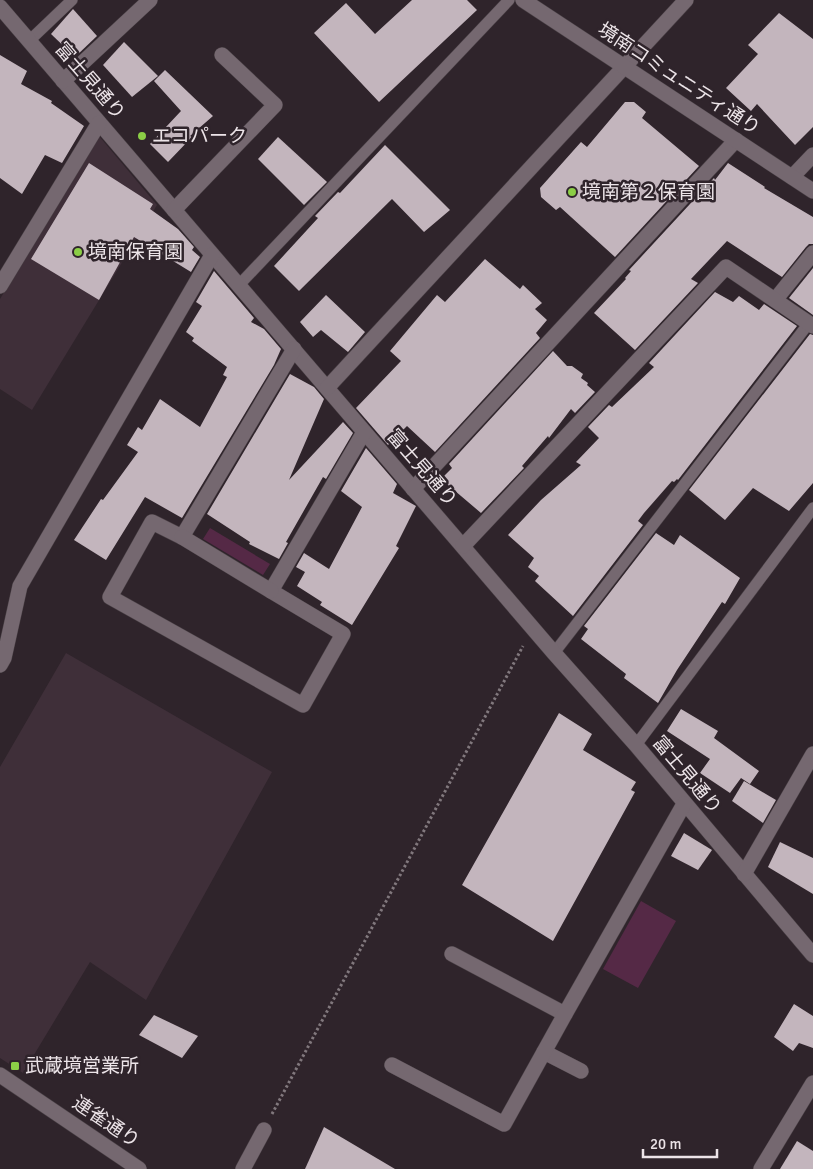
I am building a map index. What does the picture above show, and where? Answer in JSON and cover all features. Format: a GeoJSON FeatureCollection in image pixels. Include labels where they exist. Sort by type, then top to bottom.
{"type":"FeatureCollection","features":[{"type":"Feature","properties":{"kind":"street"},"geometry":{"type":"LineString","coordinates":[[63,81],[150,0]]}},
{"type":"Feature","properties":{"kind":"street","name":"境南コミュニティ通り"},"geometry":{"type":"LineString","coordinates":[[523,0],[813,191]]}},
{"type":"Feature","properties":{"kind":"street"},"geometry":{"type":"LineString","coordinates":[[327,388],[686,0]]}},
{"type":"Feature","properties":{"kind":"street","name":"富士見通り"},"geometry":{"type":"LineString","coordinates":[[0,7],[554,653],[636,745],[813,955]]}},
{"type":"Feature","properties":{"kind":"street"},"geometry":{"type":"LineString","coordinates":[[174,210],[275,105],[222,55]]}},
{"type":"Feature","properties":{"kind":"street"},"geometry":{"type":"LineString","coordinates":[[0,286],[99,123]]}},
{"type":"Feature","properties":{"kind":"street"},"geometry":{"type":"LineString","coordinates":[[413,489],[736,140]]}},
{"type":"Feature","properties":{"kind":"street"},"geometry":{"type":"LineString","coordinates":[[792,177],[813,156]]}},
{"type":"Feature","properties":{"kind":"street"},"geometry":{"type":"LineString","coordinates":[[775,300],[813,253]]}},
{"type":"Feature","properties":{"kind":"street"},"geometry":{"type":"LineString","coordinates":[[0,665],[4,658],[20,586],[212,255]]}},
{"type":"Feature","properties":{"kind":"street"},"geometry":{"type":"LineString","coordinates":[[463,546],[726,267],[811,325]]}},
{"type":"Feature","properties":{"kind":"street"},"geometry":{"type":"LineString","coordinates":[[182,537],[294,349]]}},
{"type":"Feature","properties":{"kind":"street"},"geometry":{"type":"LineString","coordinates":[[272,591],[364,432]]}},
{"type":"Feature","properties":{"kind":"street"},"geometry":{"type":"LineString","coordinates":[[152,522],[182,537],[343,634],[303,705],[110,597],[152,522]]}},
{"type":"Feature","properties":{"kind":"street"},"geometry":{"type":"LineString","coordinates":[[744,874],[813,754]]}},
{"type":"Feature","properties":{"kind":"street"},"geometry":{"type":"LineString","coordinates":[[392,1065],[504,1124],[684,804]]}},
{"type":"Feature","properties":{"kind":"street"},"geometry":{"type":"LineString","coordinates":[[452,954],[565,1014]]}},
{"type":"Feature","properties":{"kind":"street"},"geometry":{"type":"LineString","coordinates":[[544,1052],[580,1071]]}},
{"type":"Feature","properties":{"kind":"street","name":"連雀通り"},"geometry":{"type":"LineString","coordinates":[[0,1075],[139,1169]]}},
{"type":"Feature","properties":{"kind":"street"},"geometry":{"type":"LineString","coordinates":[[761,1169],[813,1083]]}},
{"type":"Feature","properties":{"kind":"street"},"geometry":{"type":"LineString","coordinates":[[242,1169],[264,1130]]}},
{"type":"Feature","properties":{"kind":"lane"},"geometry":{"type":"LineString","coordinates":[[29,42],[72,0]]}},
{"type":"Feature","properties":{"kind":"lane"},"geometry":{"type":"LineString","coordinates":[[239,285],[509,0]]}},
{"type":"Feature","properties":{"kind":"lane"},"geometry":{"type":"LineString","coordinates":[[554,653],[811,325]]}},
{"type":"Feature","properties":{"kind":"lane"},"geometry":{"type":"LineString","coordinates":[[636,745],[813,508]]}},
{"type":"Feature","properties":{"kind":"path"},"geometry":{"type":"LineString","coordinates":[[264,1130],[533,628]]}},
{"type":"Feature","properties":{"kind":"shaded area","name":"境南保育園"},"geometry":{"type":"Polygon","coordinates":[[[99,136],[157,205],[32,410],[0,389],[0,299],[99,136]]]}},
{"type":"Feature","properties":{"kind":"shaded area"},"geometry":{"type":"Polygon","coordinates":[[[210,528],[270,564],[263,575],[203,539],[210,528]]]}},
{"type":"Feature","properties":{"kind":"shaded area"},"geometry":{"type":"Polygon","coordinates":[[[66,653],[272,772],[146,1000],[90,962],[23,1073],[0,1058],[0,767],[66,653]]]}},
{"type":"Feature","properties":{"kind":"shaded area"},"geometry":{"type":"Polygon","coordinates":[[[641,901],[676,921],[638,988],[603,969],[641,901]]]}},
{"type":"Feature","properties":{"kind":"building"},"geometry":{"type":"Polygon","coordinates":[[[412,0],[467,0],[477,10],[379,102],[314,33],[346,3],[375,34],[412,0]]]}},
{"type":"Feature","properties":{"kind":"building"},"geometry":{"type":"Polygon","coordinates":[[[73,9],[97,36],[75,57],[51,34],[73,9]]]}},
{"type":"Feature","properties":{"kind":"building"},"geometry":{"type":"Polygon","coordinates":[[[779,13],[813,39],[813,127],[795,145],[757,104],[751,111],[726,88],[758,54],[748,45],[779,13]]]}},
{"type":"Feature","properties":{"kind":"building"},"geometry":{"type":"Polygon","coordinates":[[[124,42],[158,76],[132,97],[103,65],[124,42]]]}},
{"type":"Feature","properties":{"kind":"building"},"geometry":{"type":"Polygon","coordinates":[[[0,55],[27,71],[21,84],[52,101],[51,103],[84,126],[62,163],[45,155],[22,194],[0,178],[0,55]]]}},
{"type":"Feature","properties":{"kind":"building"},"geometry":{"type":"Polygon","coordinates":[[[165,70],[213,116],[190,136],[192,137],[168,162],[150,144],[181,111],[154,81],[165,70]]]}},
{"type":"Feature","properties":{"kind":"building"},"geometry":{"type":"Polygon","coordinates":[[[625,102],[634,102],[646,112],[642,118],[699,166],[615,257],[560,207],[556,210],[541,197],[540,188],[581,142],[587,147],[625,102]]]}},
{"type":"Feature","properties":{"kind":"building"},"geometry":{"type":"Polygon","coordinates":[[[278,137],[327,182],[304,205],[258,159],[278,137]]]}},
{"type":"Feature","properties":{"kind":"building"},"geometry":{"type":"Polygon","coordinates":[[[385,145],[450,210],[424,232],[392,199],[299,291],[274,266],[318,218],[315,216],[338,192],[340,193],[385,145]]]}},
{"type":"Feature","properties":{"kind":"building"},"geometry":{"type":"Polygon","coordinates":[[[89,163],[153,204],[150,209],[178,229],[194,247],[192,250],[200,257],[191,272],[134,237],[99,300],[31,259],[89,163]]]}},
{"type":"Feature","properties":{"kind":"building"},"geometry":{"type":"Polygon","coordinates":[[[728,163],[764,188],[813,217],[813,244],[809,244],[806,247],[782,277],[727,241],[691,279],[698,283],[635,350],[594,313],[626,279],[631,271],[629,270],[714,178],[715,180],[728,163]]]}},
{"type":"Feature","properties":{"kind":"building"},"geometry":{"type":"Polygon","coordinates":[[[485,259],[520,289],[523,285],[542,303],[535,309],[547,320],[536,333],[540,338],[435,452],[407,426],[388,445],[356,408],[401,361],[390,351],[437,295],[445,302],[485,259]]]}},
{"type":"Feature","properties":{"kind":"building"},"geometry":{"type":"Polygon","coordinates":[[[813,268],[813,315],[789,298],[813,268]]]}},
{"type":"Feature","properties":{"kind":"building"},"geometry":{"type":"Polygon","coordinates":[[[214,271],[254,318],[251,322],[264,329],[281,349],[274,365],[182,518],[145,497],[106,560],[74,540],[101,499],[103,500],[138,452],[127,445],[138,427],[142,430],[160,399],[200,427],[227,377],[223,375],[227,367],[192,341],[194,338],[186,332],[202,306],[196,302],[214,271]]]}},
{"type":"Feature","properties":{"kind":"building"},"geometry":{"type":"Polygon","coordinates":[[[715,292],[733,302],[739,296],[759,310],[764,304],[797,326],[678,480],[672,481],[644,513],[638,521],[643,525],[573,616],[535,581],[539,576],[528,567],[534,558],[508,535],[541,500],[581,465],[576,462],[599,438],[588,427],[609,405],[612,407],[654,367],[649,363],[715,292]]]}},
{"type":"Feature","properties":{"kind":"building"},"geometry":{"type":"Polygon","coordinates":[[[326,295],[365,332],[348,352],[321,330],[313,337],[300,322],[326,295]]]}},
{"type":"Feature","properties":{"kind":"building"},"geometry":{"type":"Polygon","coordinates":[[[810,334],[813,335],[813,483],[789,511],[753,488],[725,520],[689,490],[810,334]]]}},
{"type":"Feature","properties":{"kind":"building"},"geometry":{"type":"Polygon","coordinates":[[[553,351],[567,366],[572,366],[583,374],[581,378],[595,392],[575,413],[571,409],[549,438],[548,436],[522,466],[524,468],[481,513],[441,479],[452,468],[449,464],[553,351]]]}},
{"type":"Feature","properties":{"kind":"building"},"geometry":{"type":"Polygon","coordinates":[[[290,374],[314,387],[324,399],[289,480],[343,422],[353,433],[326,479],[323,477],[286,542],[288,543],[279,559],[249,544],[250,542],[207,514],[290,374]]]}},
{"type":"Feature","properties":{"kind":"building"},"geometry":{"type":"Polygon","coordinates":[[[366,448],[397,484],[393,493],[416,506],[396,546],[399,548],[352,625],[320,605],[322,602],[297,586],[305,572],[296,567],[304,553],[329,569],[362,507],[341,491],[366,448]]]}},
{"type":"Feature","properties":{"kind":"building"},"geometry":{"type":"Polygon","coordinates":[[[656,533],[674,545],[680,535],[740,578],[725,604],[722,602],[677,670],[658,703],[624,678],[626,674],[581,639],[588,629],[584,626],[656,533]]]}},
{"type":"Feature","properties":{"kind":"building"},"geometry":{"type":"Polygon","coordinates":[[[681,709],[718,731],[714,738],[759,771],[750,784],[741,778],[730,793],[700,773],[710,759],[667,731],[681,709]]]}},
{"type":"Feature","properties":{"kind":"building"},"geometry":{"type":"Polygon","coordinates":[[[559,713],[592,734],[583,750],[636,782],[631,790],[635,792],[553,941],[462,885],[559,713]]]}},
{"type":"Feature","properties":{"kind":"building"},"geometry":{"type":"Polygon","coordinates":[[[744,781],[776,800],[763,823],[732,801],[744,781]]]}},
{"type":"Feature","properties":{"kind":"building"},"geometry":{"type":"Polygon","coordinates":[[[684,833],[712,850],[698,870],[671,856],[684,833]]]}},
{"type":"Feature","properties":{"kind":"building"},"geometry":{"type":"Polygon","coordinates":[[[780,842],[813,858],[813,894],[768,867],[780,842]]]}},
{"type":"Feature","properties":{"kind":"building"},"geometry":{"type":"Polygon","coordinates":[[[794,1004],[813,1016],[813,1048],[799,1043],[793,1051],[774,1037],[794,1004]]]}},
{"type":"Feature","properties":{"kind":"building"},"geometry":{"type":"Polygon","coordinates":[[[154,1015],[198,1036],[182,1058],[139,1035],[154,1015]]]}},
{"type":"Feature","properties":{"kind":"building"},"geometry":{"type":"Polygon","coordinates":[[[324,1127],[395,1169],[305,1169],[324,1127]]]}},
{"type":"Feature","properties":{"kind":"building"},"geometry":{"type":"Polygon","coordinates":[[[797,1141],[813,1151],[813,1169],[780,1169],[797,1141]]]}},
{"type":"Feature","properties":{"kind":"place","name":"エコパーク"},"geometry":{"type":"Point","coordinates":[142,136]}},
{"type":"Feature","properties":{"kind":"place","name":"境南第２保育園"},"geometry":{"type":"Point","coordinates":[572,192]}},
{"type":"Feature","properties":{"kind":"place","name":"境南保育園"},"geometry":{"type":"Point","coordinates":[78,252]}},
{"type":"Feature","properties":{"kind":"place","name":"武蔵境営業所"},"geometry":{"type":"Point","coordinates":[15,1066]}}]}
